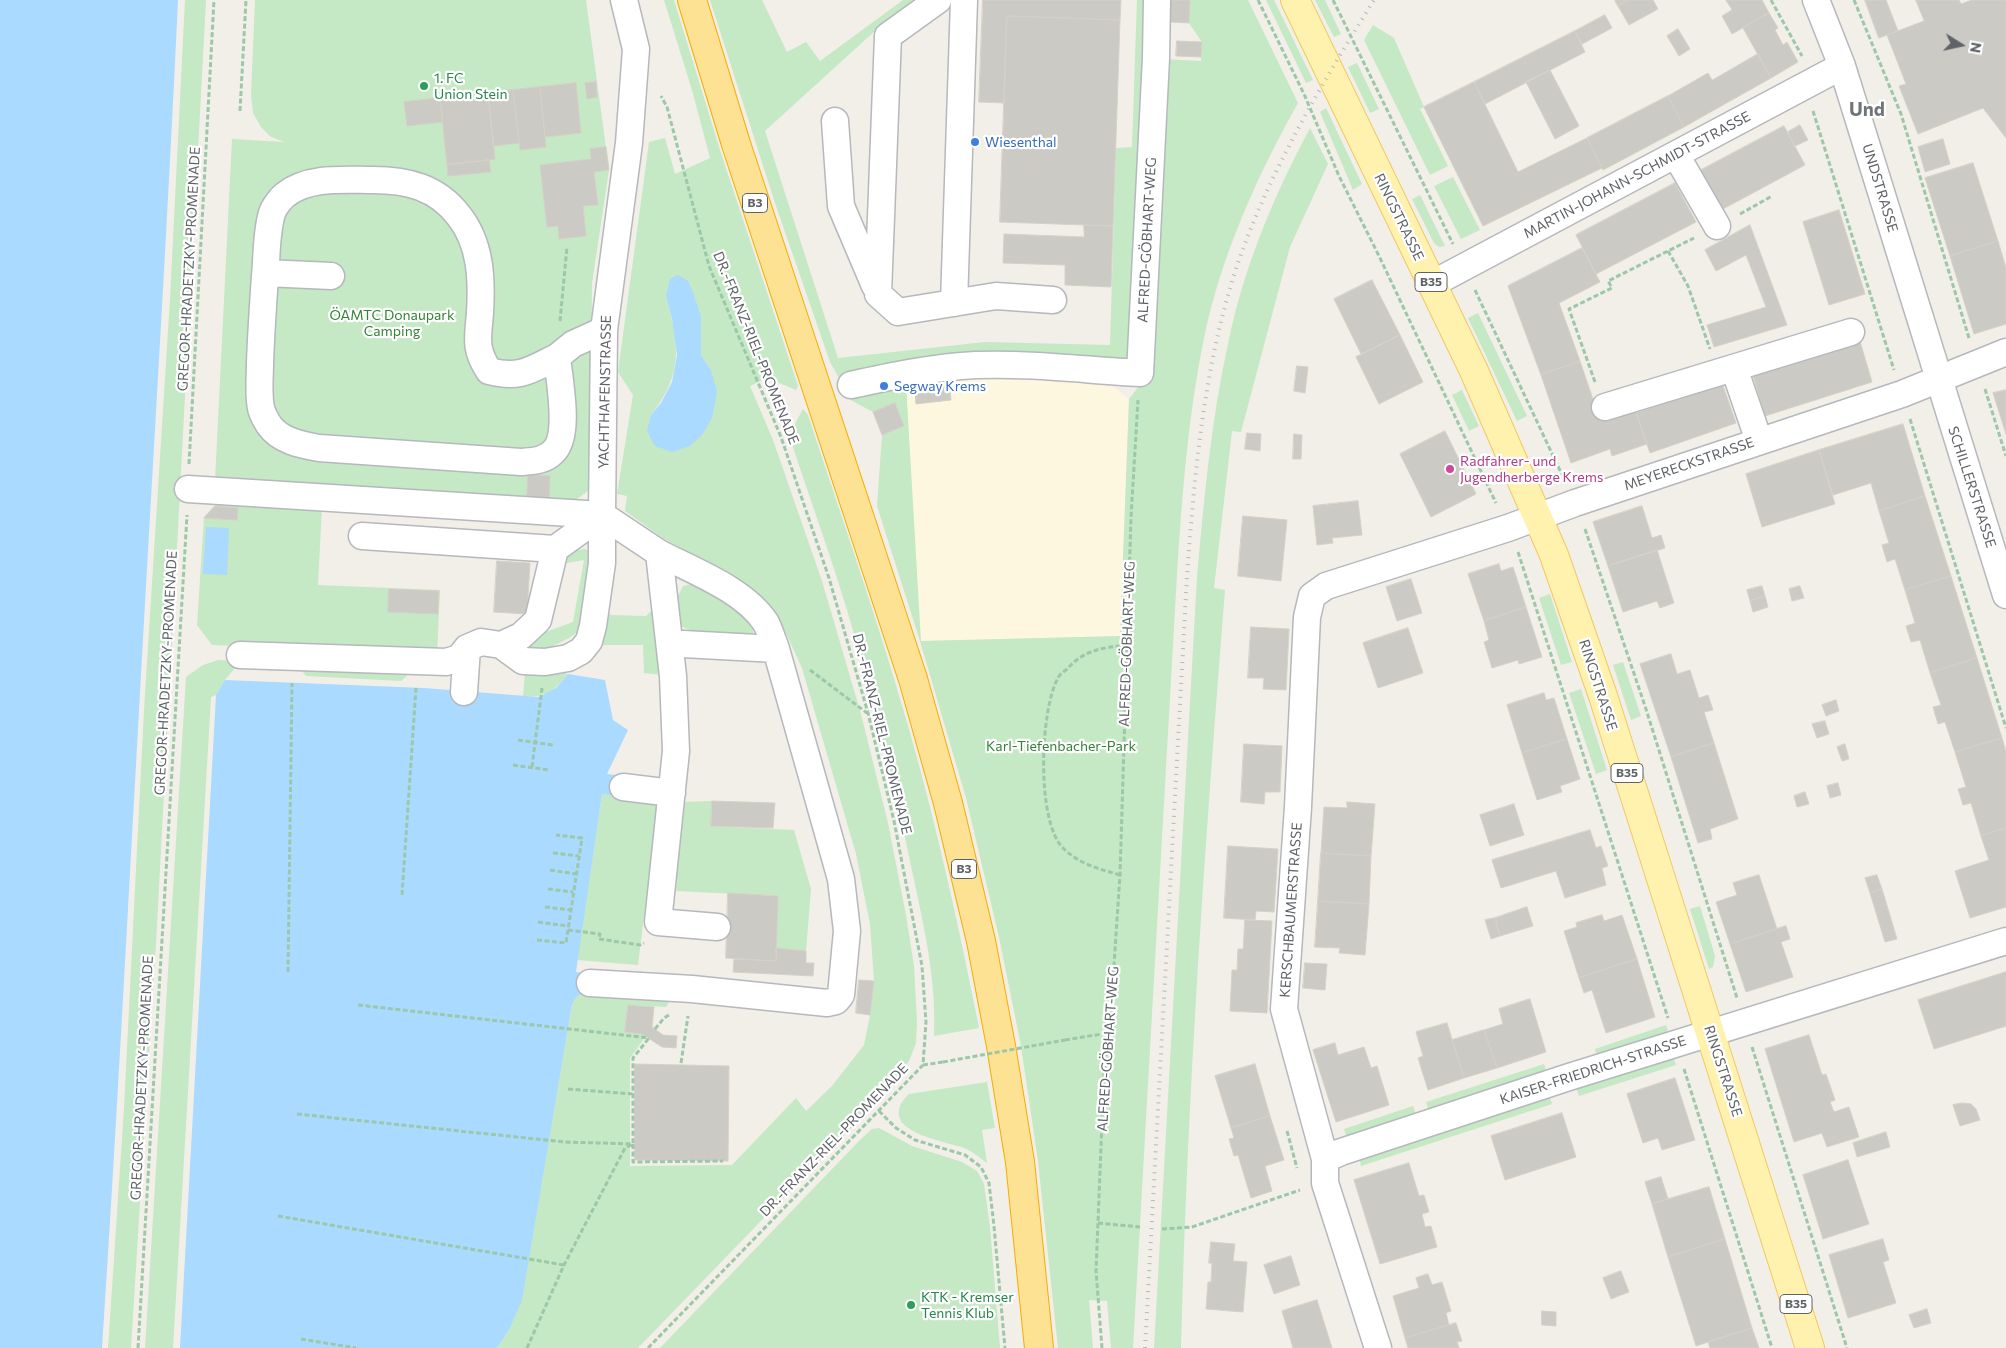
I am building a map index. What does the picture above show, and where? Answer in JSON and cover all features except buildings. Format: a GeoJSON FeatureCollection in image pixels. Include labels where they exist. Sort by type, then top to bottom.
{"type":"FeatureCollection","features":[{"type":"Feature","properties":{"kind":"highway","name":"B3"},"geometry":{"type":"LineString","coordinates":[[692,0],[736,144],[913,679],[948,803],[981,941],[1001,1046],[1020,1162],[1039,1348]]}},
{"type":"Feature","properties":{"kind":"main road","name":"RINGSTRASSE"},"geometry":{"type":"LineString","coordinates":[[1295,0],[1474,371],[1554,555],[1599,687],[1810,1348]]}},
{"type":"Feature","properties":{"kind":"street","name":"YACHTHAFENSTRASSE"},"geometry":{"type":"LineString","coordinates":[[501,644],[523,661],[545,662],[568,658],[581,651],[589,641],[593,626],[602,563],[604,330],[629,142],[636,49],[624,0]]}},
{"type":"Feature","properties":{"kind":"street"},"geometry":{"type":"LineString","coordinates":[[878,294],[888,36],[938,0]]}},
{"type":"Feature","properties":{"kind":"street"},"geometry":{"type":"LineString","coordinates":[[954,303],[964,0]]}},
{"type":"Feature","properties":{"kind":"street","name":"ALFRED-GÖBHART-WEG"},"geometry":{"type":"LineString","coordinates":[[1140,373],[1156,58],[1157,0]]}},
{"type":"Feature","properties":{"kind":"street","name":"UNDSTRASSE"},"geometry":{"type":"LineString","coordinates":[[1816,0],[1842,66],[1938,379]]}},
{"type":"Feature","properties":{"kind":"street","name":"MARTIN-JOHANN-SCHMIDT-STRASSE"},"geometry":{"type":"LineString","coordinates":[[1432,284],[1842,66]]}},
{"type":"Feature","properties":{"kind":"street"},"geometry":{"type":"LineString","coordinates":[[835,121],[841,206],[878,294],[898,312],[996,296],[1053,300]]}},
{"type":"Feature","properties":{"kind":"street"},"geometry":{"type":"LineString","coordinates":[[1676,155],[1717,226]]}},
{"type":"Feature","properties":{"kind":"street"},"geometry":{"type":"LineString","coordinates":[[557,357],[563,417],[561,436],[554,452],[539,461],[511,461],[319,448],[300,445],[285,438],[270,427],[262,410],[259,392],[268,232],[273,211],[284,195],[300,185],[319,181],[394,180],[417,184],[440,198],[459,215],[470,232],[478,253],[481,280],[477,339],[480,357],[489,371],[504,375],[524,373],[557,357],[573,344],[604,330]]}},
{"type":"Feature","properties":{"kind":"street"},"geometry":{"type":"LineString","coordinates":[[266,274],[331,276]]}},
{"type":"Feature","properties":{"kind":"street"},"geometry":{"type":"LineString","coordinates":[[1605,407],[1851,332]]}},
{"type":"Feature","properties":{"kind":"street","name":"MEYERECKSTRASSE"},"geometry":{"type":"LineString","coordinates":[[1326,586],[1508,528],[1538,516],[1902,394],[1977,362],[2006,352]]}},
{"type":"Feature","properties":{"kind":"street"},"geometry":{"type":"LineString","coordinates":[[851,385],[907,373],[974,365],[1021,365],[1140,373]]}},
{"type":"Feature","properties":{"kind":"street"},"geometry":{"type":"LineString","coordinates":[[1726,370],[1759,441]]}},
{"type":"Feature","properties":{"kind":"street","name":"SCHILLERSTRASSE"},"geometry":{"type":"LineString","coordinates":[[1938,379],[2006,595]]}},
{"type":"Feature","properties":{"kind":"street"},"geometry":{"type":"LineString","coordinates":[[188,489],[602,515],[659,553],[722,586],[748,603],[766,624],[776,649],[841,879],[847,931],[841,995],[836,1001],[827,1002],[692,989],[590,983]]}},
{"type":"Feature","properties":{"kind":"street"},"geometry":{"type":"LineString","coordinates":[[362,536],[555,549],[602,515]]}},
{"type":"Feature","properties":{"kind":"street"},"geometry":{"type":"LineString","coordinates":[[240,655],[446,662],[459,658],[467,648],[481,642],[501,644],[521,636],[538,620],[555,549]]}},
{"type":"Feature","properties":{"kind":"street"},"geometry":{"type":"LineString","coordinates":[[659,553],[673,676],[676,751],[658,922],[717,927]]}},
{"type":"Feature","properties":{"kind":"street","name":"KERSCHBAUMERSTRASSE"},"geometry":{"type":"LineString","coordinates":[[1326,586],[1312,596],[1307,617],[1298,808],[1284,1009],[1325,1160],[1325,1183],[1378,1348]]}},
{"type":"Feature","properties":{"kind":"street"},"geometry":{"type":"LineString","coordinates":[[683,644],[776,649]]}},
{"type":"Feature","properties":{"kind":"street"},"geometry":{"type":"LineString","coordinates":[[464,692],[467,648]]}},
{"type":"Feature","properties":{"kind":"street"},"geometry":{"type":"LineString","coordinates":[[623,787],[672,793]]}},
{"type":"Feature","properties":{"kind":"street","name":"KAISER-FRIEDRICH-STRASSE"},"geometry":{"type":"LineString","coordinates":[[1325,1160],[1341,1152],[1569,1077],[2006,941]]}},
{"type":"Feature","properties":{"kind":"path","name":"GREGOR-HRADETZKY-PROMENADE"},"geometry":{"type":"LineString","coordinates":[[138,1348],[188,489],[214,0]]}},
{"type":"Feature","properties":{"kind":"path"},"geometry":{"type":"LineString","coordinates":[[240,111],[246,0]]}},
{"type":"Feature","properties":{"kind":"path"},"geometry":{"type":"LineString","coordinates":[[1258,0],[1304,94],[1339,176],[1497,505]]}},
{"type":"Feature","properties":{"kind":"path"},"geometry":{"type":"LineString","coordinates":[[1333,0],[1456,251]]}},
{"type":"Feature","properties":{"kind":"path"},"geometry":{"type":"LineString","coordinates":[[1772,0],[1804,60],[1805,86]]}},
{"type":"Feature","properties":{"kind":"path"},"geometry":{"type":"LineString","coordinates":[[1854,0],[1901,114],[2006,456]]}},
{"type":"Feature","properties":{"kind":"path","name":"DR.-FRANZ-RIEL-PROMENADE"},"geometry":{"type":"LineString","coordinates":[[648,1348],[923,1065],[926,1022],[922,966],[894,821],[868,713],[830,578],[781,437],[708,266],[667,107],[658,91]]}},
{"type":"Feature","properties":{"kind":"path"},"geometry":{"type":"LineString","coordinates":[[1605,407],[1569,309],[1612,288],[1608,281],[1772,196]]}},
{"type":"Feature","properties":{"kind":"path"},"geometry":{"type":"LineString","coordinates":[[557,357],[567,247]]}},
{"type":"Feature","properties":{"kind":"path"},"geometry":{"type":"LineString","coordinates":[[1668,251],[1688,286],[1726,370]]}},
{"type":"Feature","properties":{"kind":"path"},"geometry":{"type":"LineString","coordinates":[[1472,282],[1553,453]]}},
{"type":"Feature","properties":{"kind":"path","name":"ALFRED-GÖBHART-WEG"},"geometry":{"type":"LineString","coordinates":[[1102,1348],[1096,1271],[1104,1072],[1120,876],[1131,518],[1140,373]]}},
{"type":"Feature","properties":{"kind":"path"},"geometry":{"type":"LineString","coordinates":[[1591,543],[1736,996]]}},
{"type":"Feature","properties":{"kind":"path"},"geometry":{"type":"LineString","coordinates":[[1515,545],[1669,1020]]}},
{"type":"Feature","properties":{"kind":"path"},"geometry":{"type":"LineString","coordinates":[[1120,876],[1084,864],[1062,847],[1050,826],[1045,792],[1044,750],[1048,710],[1058,678],[1077,658],[1102,648],[1127,644]]}},
{"type":"Feature","properties":{"kind":"path"},"geometry":{"type":"LineString","coordinates":[[776,649],[803,664],[868,713]]}},
{"type":"Feature","properties":{"kind":"path"},"geometry":{"type":"LineString","coordinates":[[288,972],[292,657]]}},
{"type":"Feature","properties":{"kind":"path"},"geometry":{"type":"LineString","coordinates":[[402,895],[418,662]]}},
{"type":"Feature","properties":{"kind":"path"},"geometry":{"type":"LineString","coordinates":[[532,767],[540,700]]}},
{"type":"Feature","properties":{"kind":"path"},"geometry":{"type":"LineString","coordinates":[[518,740],[552,745]]}},
{"type":"Feature","properties":{"kind":"path"},"geometry":{"type":"LineString","coordinates":[[513,765],[549,770]]}},
{"type":"Feature","properties":{"kind":"path"},"geometry":{"type":"LineString","coordinates":[[536,940],[566,943],[582,838],[556,835]]}},
{"type":"Feature","properties":{"kind":"path"},"geometry":{"type":"LineString","coordinates":[[553,853],[579,856]]}},
{"type":"Feature","properties":{"kind":"path"},"geometry":{"type":"LineString","coordinates":[[550,870],[576,874]]}},
{"type":"Feature","properties":{"kind":"path"},"geometry":{"type":"LineString","coordinates":[[548,889],[573,892]]}},
{"type":"Feature","properties":{"kind":"path"},"geometry":{"type":"LineString","coordinates":[[545,907],[571,910]]}},
{"type":"Feature","properties":{"kind":"path"},"geometry":{"type":"LineString","coordinates":[[538,922],[600,934],[599,939],[640,945],[648,941],[655,934],[658,922]]}},
{"type":"Feature","properties":{"kind":"path"},"geometry":{"type":"LineString","coordinates":[[358,1005],[649,1038],[633,1058],[633,1162],[723,1161]]}},
{"type":"Feature","properties":{"kind":"path"},"geometry":{"type":"LineString","coordinates":[[681,1063],[689,1011]]}},
{"type":"Feature","properties":{"kind":"path"},"geometry":{"type":"LineString","coordinates":[[923,1065],[1108,1033]]}},
{"type":"Feature","properties":{"kind":"path"},"geometry":{"type":"LineString","coordinates":[[1752,1048],[1847,1348]]}},
{"type":"Feature","properties":{"kind":"path"},"geometry":{"type":"LineString","coordinates":[[1674,1071],[1684,1068],[1772,1348]]}},
{"type":"Feature","properties":{"kind":"path"},"geometry":{"type":"LineString","coordinates":[[568,1089],[633,1094]]}},
{"type":"Feature","properties":{"kind":"path"},"geometry":{"type":"LineString","coordinates":[[879,1110],[896,1128],[914,1140],[965,1155],[980,1167],[989,1183],[1005,1348]]}},
{"type":"Feature","properties":{"kind":"path"},"geometry":{"type":"LineString","coordinates":[[296,1114],[565,1142],[633,1144]]}},
{"type":"Feature","properties":{"kind":"path"},"geometry":{"type":"LineString","coordinates":[[527,1348],[564,1265],[625,1148],[633,1144]]}},
{"type":"Feature","properties":{"kind":"path"},"geometry":{"type":"LineString","coordinates":[[1162,1228],[1192,1227],[1302,1190]]}},
{"type":"Feature","properties":{"kind":"path"},"geometry":{"type":"LineString","coordinates":[[278,1216],[564,1265]]}},
{"type":"Feature","properties":{"kind":"path"},"geometry":{"type":"LineString","coordinates":[[1098,1223],[1140,1227]]}},
{"type":"Feature","properties":{"kind":"path"},"geometry":{"type":"LineString","coordinates":[[301,1339],[356,1348]]}},
{"type":"Feature","properties":{"kind":"shaded area"},"geometry":{"type":"Polygon","coordinates":[[[905,367],[1106,381],[1129,399],[1120,636],[920,641],[905,367]]]}},
{"type":"Feature","properties":{"kind":"green space"},"geometry":{"type":"Polygon","coordinates":[[[185,0],[206,0],[156,944],[131,1348],[108,1348],[124,1108],[144,710],[170,299],[185,0]]]}},
{"type":"Feature","properties":{"kind":"green space","name":"ÖAMTC Donaupark Camping"},"geometry":{"type":"Polygon","coordinates":[[[255,0],[586,0],[609,170],[592,283],[590,482],[588,491],[570,504],[215,481],[232,139],[285,142],[271,137],[261,127],[253,113],[251,95],[255,0]]]}},
{"type":"Feature","properties":{"kind":"green space"},"geometry":{"type":"Polygon","coordinates":[[[664,0],[674,0],[720,150],[798,386],[796,390],[767,378],[750,386],[773,440],[822,581],[861,714],[888,823],[906,915],[914,966],[917,1022],[916,1043],[909,1061],[873,1105],[638,1348],[497,1348],[509,1330],[571,1009],[574,999],[580,993],[672,997],[666,1007],[628,1005],[625,1032],[646,1036],[630,1058],[630,1166],[732,1165],[796,1098],[806,1111],[832,1086],[864,1045],[870,1015],[874,981],[870,924],[856,854],[802,668],[779,618],[755,593],[725,573],[663,538],[625,511],[627,496],[617,494],[633,395],[618,372],[649,142],[665,138],[675,174],[710,158],[692,90],[664,0]],[[666,296],[674,329],[676,358],[674,372],[669,385],[662,400],[651,415],[711,370],[701,355],[701,317],[666,296]]]}},
{"type":"Feature","properties":{"kind":"green space","name":"Karl-Tiefenbacher-Park"},"geometry":{"type":"Polygon","coordinates":[[[710,0],[762,0],[787,52],[806,42],[820,61],[903,0],[915,0],[888,19],[765,131],[838,358],[985,342],[1110,345],[1116,148],[1132,147],[1137,0],[1149,0],[1130,355],[1121,362],[905,367],[921,641],[1120,636],[1129,399],[1149,373],[1164,59],[1201,61],[1202,42],[1189,23],[1190,0],[1248,0],[1298,103],[1268,159],[1230,247],[1211,307],[1204,338],[1190,426],[1177,574],[1133,1348],[1111,1348],[1107,1301],[1089,1300],[1093,1348],[1058,1348],[1038,1161],[1021,1046],[999,937],[966,798],[920,641],[877,506],[882,435],[904,426],[895,403],[873,412],[845,397],[839,378],[830,362],[775,203],[710,0]]]}},
{"type":"Feature","properties":{"kind":"green space"},"geometry":{"type":"Polygon","coordinates":[[[1266,0],[1274,0],[1313,80],[1306,83],[1266,0]]]}},
{"type":"Feature","properties":{"kind":"green space"},"geometry":{"type":"Polygon","coordinates":[[[1315,0],[1325,0],[1341,34],[1334,37],[1315,0]]]}},
{"type":"Feature","properties":{"kind":"green space"},"geometry":{"type":"Polygon","coordinates":[[[1373,25],[1394,38],[1424,107],[1420,109],[1448,166],[1430,175],[1364,40],[1373,25]]]}},
{"type":"Feature","properties":{"kind":"green space"},"geometry":{"type":"Polygon","coordinates":[[[1357,63],[1379,109],[1370,113],[1348,67],[1357,63]]]}},
{"type":"Feature","properties":{"kind":"green space"},"geometry":{"type":"Polygon","coordinates":[[[1326,108],[1362,184],[1353,190],[1320,112],[1326,108]]]}},
{"type":"Feature","properties":{"kind":"green space"},"geometry":{"type":"Polygon","coordinates":[[[1310,128],[1328,164],[1290,247],[1241,432],[1232,431],[1214,588],[1225,590],[1192,1063],[1181,1348],[1154,1348],[1197,577],[1209,460],[1222,373],[1242,288],[1272,206],[1310,128]]]}},
{"type":"Feature","properties":{"kind":"green space"},"geometry":{"type":"Polygon","coordinates":[[[1453,177],[1480,230],[1461,239],[1434,186],[1453,177]]]}},
{"type":"Feature","properties":{"kind":"green space"},"geometry":{"type":"Polygon","coordinates":[[[1420,195],[1445,246],[1439,247],[1434,243],[1412,199],[1420,195]]]}},
{"type":"Feature","properties":{"kind":"green space"},"geometry":{"type":"Polygon","coordinates":[[[1478,313],[1527,416],[1517,421],[1468,318],[1478,313]]]}},
{"type":"Feature","properties":{"kind":"green space"},"geometry":{"type":"Polygon","coordinates":[[[1462,390],[1479,426],[1469,431],[1452,395],[1462,390]]]}},
{"type":"Feature","properties":{"kind":"green space"},"geometry":{"type":"Polygon","coordinates":[[[803,409],[808,415],[885,648],[920,767],[961,941],[979,1028],[934,1036],[933,992],[928,948],[886,753],[847,610],[789,435],[803,409]]]}},
{"type":"Feature","properties":{"kind":"green space"},"geometry":{"type":"Polygon","coordinates":[[[216,500],[322,506],[318,585],[440,590],[437,654],[212,645],[197,625],[204,518],[215,506],[216,500]]]}},
{"type":"Feature","properties":{"kind":"green space"},"geometry":{"type":"Polygon","coordinates":[[[585,549],[589,551],[593,562],[579,630],[571,637],[545,650],[527,649],[528,644],[540,634],[573,622],[584,560],[561,564],[566,552],[585,549]]]}},
{"type":"Feature","properties":{"kind":"green space"},"geometry":{"type":"Polygon","coordinates":[[[691,584],[740,614],[751,625],[753,629],[752,637],[704,634],[678,624],[676,600],[683,586],[691,584]]]}},
{"type":"Feature","properties":{"kind":"green space"},"geometry":{"type":"Polygon","coordinates":[[[1550,594],[1572,662],[1561,665],[1539,598],[1550,594]]]}},
{"type":"Feature","properties":{"kind":"green space"},"geometry":{"type":"Polygon","coordinates":[[[656,601],[663,675],[644,673],[643,645],[602,645],[604,610],[611,615],[646,616],[656,601]]]}},
{"type":"Feature","properties":{"kind":"green space"},"geometry":{"type":"Polygon","coordinates":[[[218,660],[241,661],[225,680],[216,695],[211,697],[173,1348],[145,1348],[186,677],[203,665],[218,660]]]}},
{"type":"Feature","properties":{"kind":"green space"},"geometry":{"type":"Polygon","coordinates":[[[1623,662],[1641,716],[1631,720],[1613,665],[1623,662]]]}},
{"type":"Feature","properties":{"kind":"green space"},"geometry":{"type":"Polygon","coordinates":[[[299,667],[411,672],[401,681],[306,676],[299,667]]]}},
{"type":"Feature","properties":{"kind":"green space"},"geometry":{"type":"Polygon","coordinates":[[[556,671],[568,674],[553,689],[544,695],[523,696],[525,673],[556,671]]]}},
{"type":"Feature","properties":{"kind":"green space"},"geometry":{"type":"Polygon","coordinates":[[[1581,689],[1607,770],[1596,774],[1569,693],[1581,689]]]}},
{"type":"Feature","properties":{"kind":"green space"},"geometry":{"type":"Polygon","coordinates":[[[602,794],[658,803],[638,965],[577,960],[602,794]]]}},
{"type":"Feature","properties":{"kind":"green space"},"geometry":{"type":"Polygon","coordinates":[[[712,801],[711,826],[794,830],[811,889],[806,951],[776,948],[777,896],[676,891],[682,802],[712,801]]]}},
{"type":"Feature","properties":{"kind":"green space"},"geometry":{"type":"Polygon","coordinates":[[[1700,906],[1715,956],[1713,967],[1709,969],[1690,909],[1700,906]]]}},
{"type":"Feature","properties":{"kind":"green space"},"geometry":{"type":"Polygon","coordinates":[[[1666,1025],[1669,1035],[1597,1058],[1595,1049],[1666,1025]]]}},
{"type":"Feature","properties":{"kind":"green space"},"geometry":{"type":"Polygon","coordinates":[[[1673,1056],[1676,1065],[1579,1096],[1576,1088],[1673,1056]]]}},
{"type":"Feature","properties":{"kind":"green space"},"geometry":{"type":"Polygon","coordinates":[[[1544,1064],[1547,1073],[1429,1111],[1426,1102],[1544,1064]]]}},
{"type":"Feature","properties":{"kind":"green space"},"geometry":{"type":"Polygon","coordinates":[[[987,1082],[995,1128],[982,1130],[987,1163],[964,1148],[935,1140],[913,1131],[900,1118],[900,1105],[909,1094],[987,1082]]]}},
{"type":"Feature","properties":{"kind":"green space"},"geometry":{"type":"Polygon","coordinates":[[[1549,1095],[1552,1104],[1361,1166],[1359,1157],[1549,1095]]]}},
{"type":"Feature","properties":{"kind":"green space"},"geometry":{"type":"Polygon","coordinates":[[[1413,1106],[1416,1115],[1347,1138],[1344,1129],[1413,1106]]]}},
{"type":"Feature","properties":{"kind":"green space"},"geometry":{"type":"Polygon","coordinates":[[[879,1128],[912,1146],[962,1162],[977,1171],[984,1184],[990,1227],[1000,1348],[660,1348],[860,1140],[872,1129],[879,1128]]]}},
{"type":"Feature","properties":{"kind":"water"},"geometry":{"type":"Polygon","coordinates":[[[0,0],[178,0],[102,1348],[0,1348],[0,0]]]}},
{"type":"Feature","properties":{"kind":"water"},"geometry":{"type":"Polygon","coordinates":[[[678,275],[688,281],[693,292],[701,317],[701,355],[711,370],[717,392],[712,418],[702,435],[690,446],[672,452],[655,446],[647,431],[651,415],[661,403],[672,382],[677,355],[672,319],[666,296],[670,279],[678,275]]]}},
{"type":"Feature","properties":{"kind":"water"},"geometry":{"type":"Polygon","coordinates":[[[206,527],[229,528],[227,575],[203,574],[206,527]]]}},
{"type":"Feature","properties":{"kind":"water"},"geometry":{"type":"Polygon","coordinates":[[[568,674],[605,680],[613,720],[628,730],[607,774],[625,776],[622,797],[602,794],[576,972],[592,974],[589,992],[577,997],[571,1009],[522,1300],[509,1330],[497,1348],[180,1348],[216,695],[225,680],[424,688],[539,697],[556,688],[568,674]]]}},
{"type":"Feature","properties":{"kind":"railway"},"geometry":{"type":"LineString","coordinates":[[1145,1348],[1187,576],[1196,470],[1205,399],[1228,295],[1240,256],[1255,218],[1290,143],[1310,106],[1374,0]]}},
{"type":"Feature","properties":{"kind":"place","name":"1. FC Union Stein"},"geometry":{"type":"Point","coordinates":[424,86]}},
{"type":"Feature","properties":{"kind":"place","name":"Wiesenthal"},"geometry":{"type":"Point","coordinates":[975,142]}},
{"type":"Feature","properties":{"kind":"place","name":"Segway Krems"},"geometry":{"type":"Point","coordinates":[884,386]}},
{"type":"Feature","properties":{"kind":"place","name":"Radfahrer- und Jugendherberge Krems"},"geometry":{"type":"Point","coordinates":[1450,469]}},
{"type":"Feature","properties":{"kind":"place","name":"KTK - Kremser Tennis Klub"},"geometry":{"type":"Point","coordinates":[911,1305]}},
{"type":"Feature","properties":{"kind":"district","name":"Und"},"geometry":{"type":"Point","coordinates":[1867,110]}}]}
